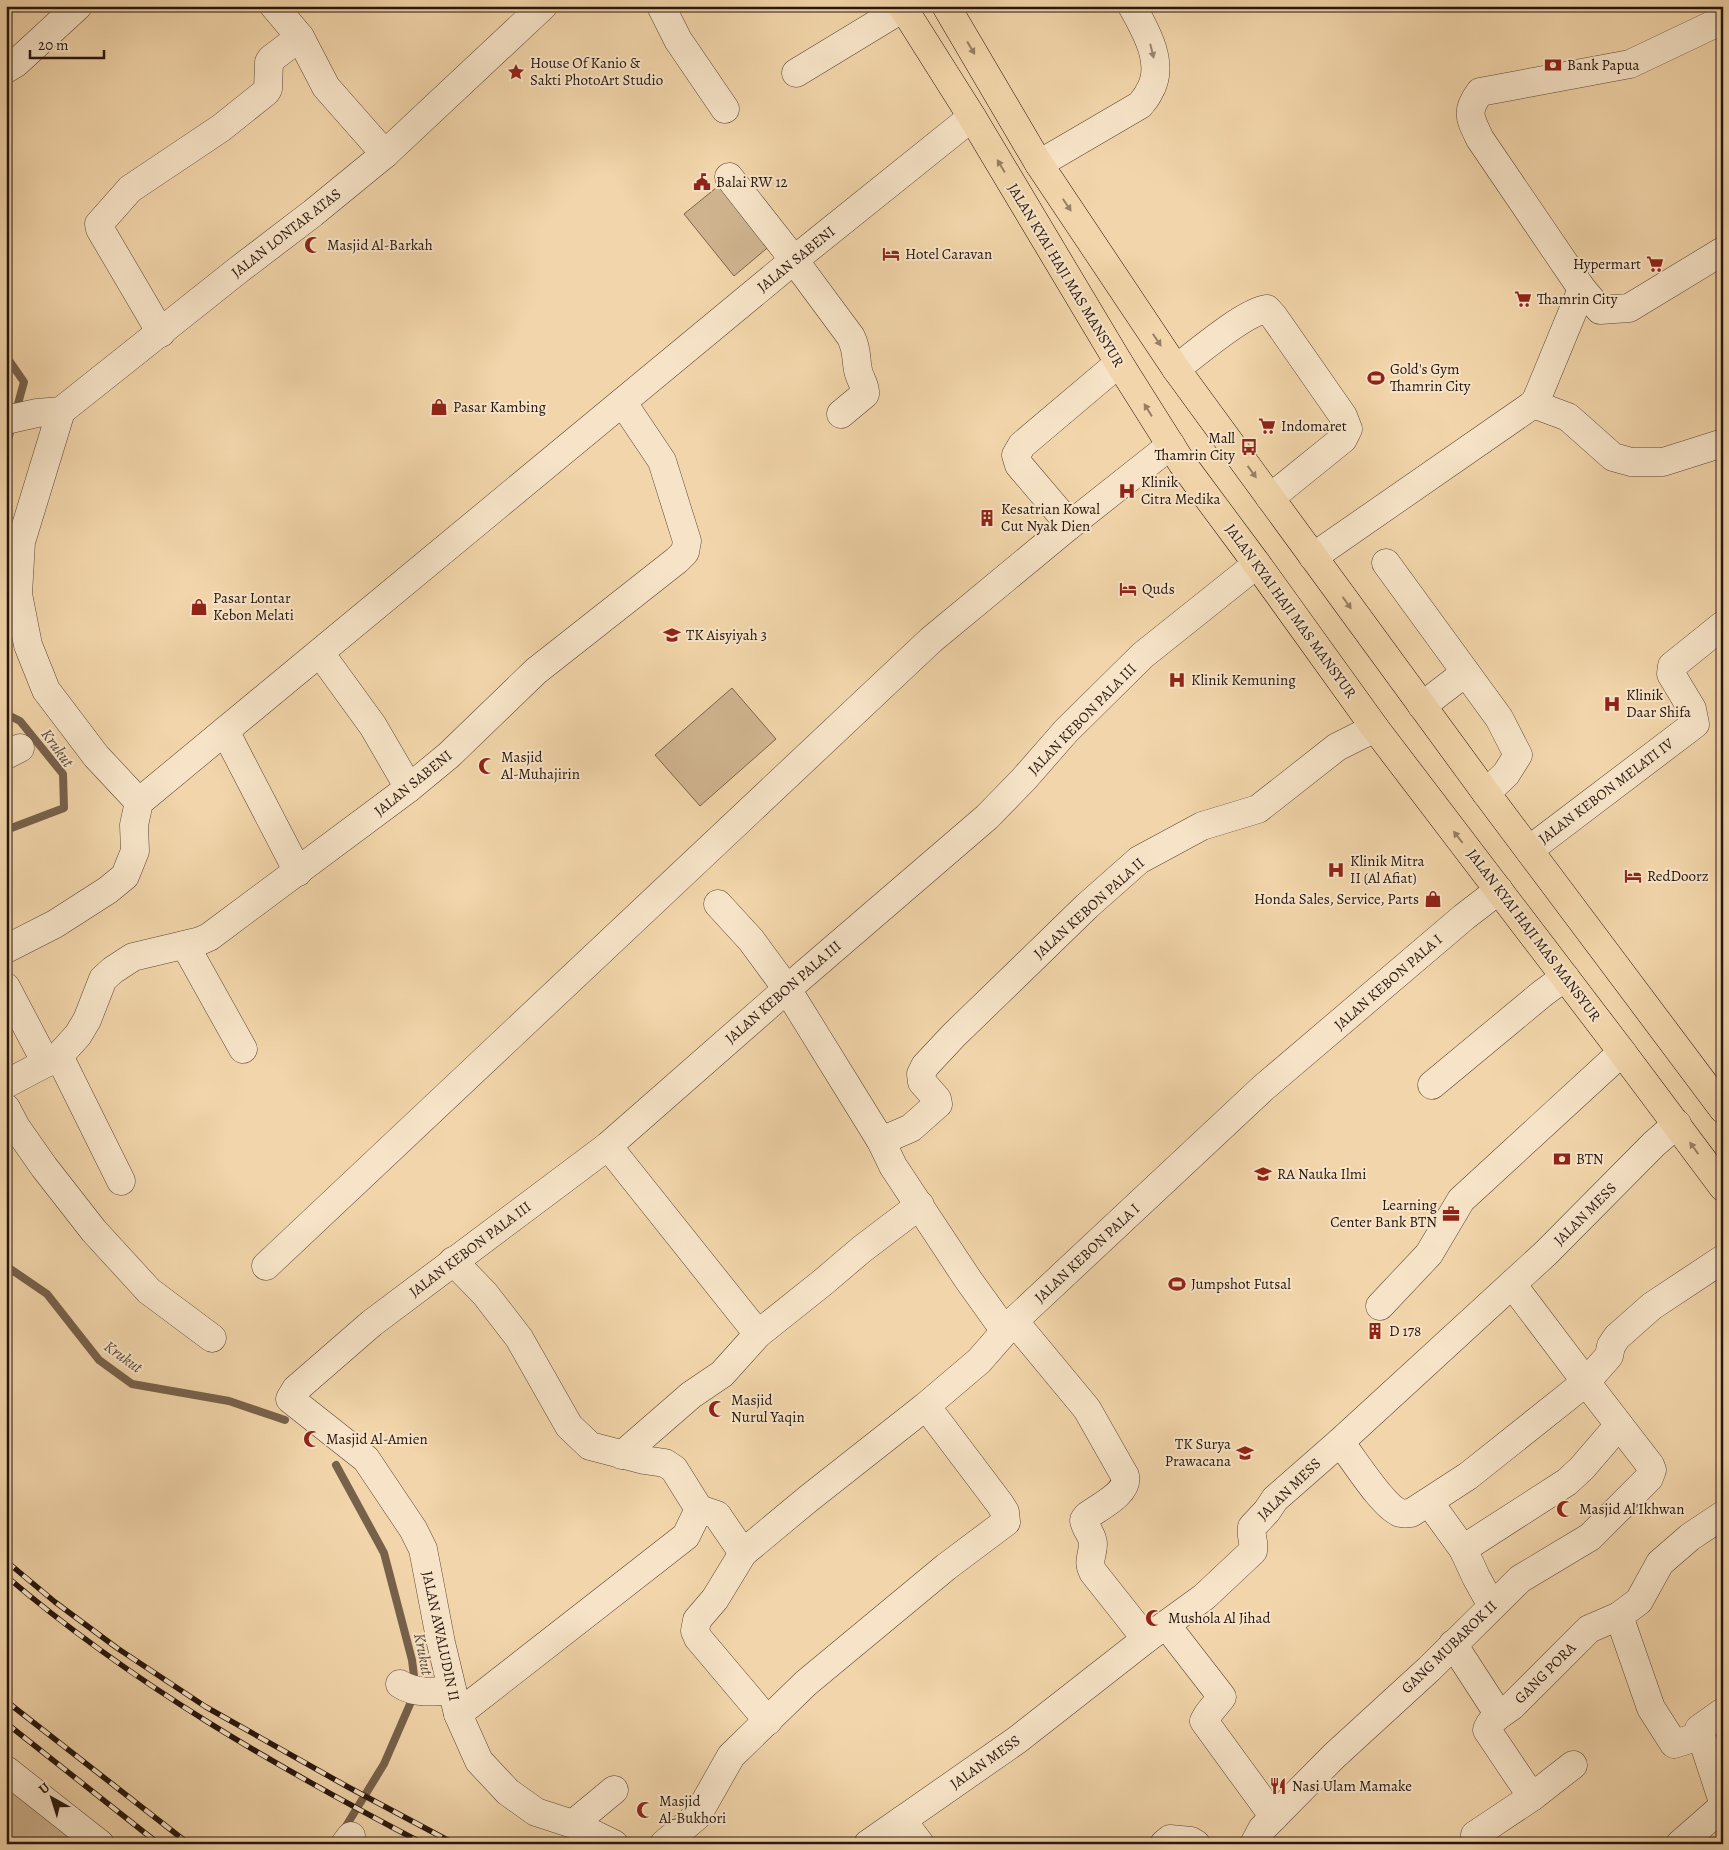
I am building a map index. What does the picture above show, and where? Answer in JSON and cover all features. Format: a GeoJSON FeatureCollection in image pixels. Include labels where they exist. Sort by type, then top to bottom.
{"type":"FeatureCollection","features":[{"type":"Feature","properties":{"kind":"main road","name":"JALAN KYAI HAJI MAS MANSYUR"},"geometry":{"type":"LineString","coordinates":[[903,7],[972,117],[1119,363],[1171,445],[1375,728],[1723,1187]]}},
{"type":"Feature","properties":{"kind":"main road"},"geometry":{"type":"LineString","coordinates":[[952,9],[1040,164],[1176,369],[1486,793],[1723,1109]]}},
{"type":"Feature","properties":{"kind":"street"},"geometry":{"type":"LineString","coordinates":[[6,69],[16,63],[78,6]]}},
{"type":"Feature","properties":{"kind":"street"},"geometry":{"type":"LineString","coordinates":[[274,6],[300,37],[326,87],[385,154]]}},
{"type":"Feature","properties":{"kind":"street","name":"JALAN LONTAR ATAS"},"geometry":{"type":"LineString","coordinates":[[6,420],[49,412],[161,333],[385,154],[543,6]]}},
{"type":"Feature","properties":{"kind":"street"},"geometry":{"type":"LineString","coordinates":[[661,6],[678,40],[725,109]]}},
{"type":"Feature","properties":{"kind":"street"},"geometry":{"type":"LineString","coordinates":[[1040,164],[1140,105],[1150,92],[1155,76],[1154,56],[1147,33],[1132,6]]}},
{"type":"Feature","properties":{"kind":"street"},"geometry":{"type":"LineString","coordinates":[[796,73],[903,7]]}},
{"type":"Feature","properties":{"kind":"street"},"geometry":{"type":"LineString","coordinates":[[1723,18],[1630,64],[1480,92],[1472,103],[1469,116],[1480,138],[1582,289],[1600,310],[1629,308],[1723,250]]}},
{"type":"Feature","properties":{"kind":"street"},"geometry":{"type":"LineString","coordinates":[[161,333],[100,229],[101,219],[130,188],[221,128],[266,92],[268,90],[270,59],[300,37]]}},
{"type":"Feature","properties":{"kind":"street","name":"JALAN SABENI"},"geometry":{"type":"LineString","coordinates":[[139,802],[794,260],[972,117]]}},
{"type":"Feature","properties":{"kind":"street"},"geometry":{"type":"LineString","coordinates":[[728,177],[794,260],[850,337],[856,350],[858,370],[865,390],[864,394],[841,414]]}},
{"type":"Feature","properties":{"kind":"street"},"geometry":{"type":"LineString","coordinates":[[1314,557],[1536,403],[1582,289]]}},
{"type":"Feature","properties":{"kind":"street"},"geometry":{"type":"LineString","coordinates":[[1176,369],[1258,310],[1267,309],[1274,317],[1343,416],[1348,428],[1343,439],[1270,498]]}},
{"type":"Feature","properties":{"kind":"street"},"geometry":{"type":"LineString","coordinates":[[1070,525],[1019,465],[1016,455],[1022,445],[1119,363]]}},
{"type":"Feature","properties":{"kind":"street","name":"JALAN SABENI"},"geometry":{"type":"LineString","coordinates":[[6,1084],[52,1059],[78,1035],[88,1020],[103,979],[113,970],[133,957],[185,945],[209,937],[298,872],[409,788],[448,755],[536,671],[685,552],[688,541],[662,461],[623,403]]}},
{"type":"Feature","properties":{"kind":"street"},"geometry":{"type":"LineString","coordinates":[[1533,404],[1568,418],[1613,457],[1631,462],[1663,462],[1723,443]]}},
{"type":"Feature","properties":{"kind":"street"},"geometry":{"type":"LineString","coordinates":[[6,949],[55,924],[108,890],[125,876],[135,851],[134,825],[139,802],[96,756],[46,690],[28,645],[18,594],[21,542],[49,412]]}},
{"type":"Feature","properties":{"kind":"street"},"geometry":{"type":"LineString","coordinates":[[266,1266],[931,640],[1070,525],[1171,445]]}},
{"type":"Feature","properties":{"kind":"street"},"geometry":{"type":"LineString","coordinates":[[1386,563],[1499,718],[1518,755],[1506,774],[1486,793]]}},
{"type":"Feature","properties":{"kind":"street","name":"JALAN KEBON PALA III"},"geometry":{"type":"LineString","coordinates":[[290,1399],[296,1389],[372,1323],[608,1146],[987,817],[1024,780],[1066,731],[1143,655],[1257,564]]}},
{"type":"Feature","properties":{"kind":"street","name":"JALAN KEBON MELATI IV"},"geometry":{"type":"LineString","coordinates":[[1529,850],[1695,724],[1692,709],[1671,674],[1672,666],[1723,625]]}},
{"type":"Feature","properties":{"kind":"street"},"geometry":{"type":"LineString","coordinates":[[320,653],[372,726],[409,788]]}},
{"type":"Feature","properties":{"kind":"street"},"geometry":{"type":"LineString","coordinates":[[1422,706],[1465,673]]}},
{"type":"Feature","properties":{"kind":"street","name":"JALAN KEBON PALA II"},"geometry":{"type":"LineString","coordinates":[[880,1141],[911,1128],[938,1104],[937,1099],[922,1082],[921,1074],[936,1053],[1059,933],[1139,860],[1202,826],[1258,809],[1337,748],[1375,728]]}},
{"type":"Feature","properties":{"kind":"street"},"geometry":{"type":"LineString","coordinates":[[225,731],[298,872]]}},
{"type":"Feature","properties":{"kind":"street","name":"JALAN KEBON PALA I"},"geometry":{"type":"LineString","coordinates":[[768,1721],[698,1638],[695,1631],[697,1620],[715,1599],[743,1553],[979,1361],[1010,1326],[1264,1088],[1464,917],[1499,890]]}},
{"type":"Feature","properties":{"kind":"street"},"geometry":{"type":"LineString","coordinates":[[718,904],[751,940],[787,989],[880,1141],[893,1166],[966,1278],[1087,1410],[1125,1476],[1125,1485],[1122,1491],[1084,1520],[1093,1543],[1089,1560],[1093,1572],[1222,1697],[1204,1721],[1274,1816]]}},
{"type":"Feature","properties":{"kind":"street"},"geometry":{"type":"LineString","coordinates":[[185,945],[243,1049]]}},
{"type":"Feature","properties":{"kind":"street"},"geometry":{"type":"LineString","coordinates":[[1432,1086],[1565,977]]}},
{"type":"Feature","properties":{"kind":"street"},"geometry":{"type":"LineString","coordinates":[[6,987],[52,1059],[121,1181]]}},
{"type":"Feature","properties":{"kind":"street"},"geometry":{"type":"LineString","coordinates":[[1380,1306],[1428,1254],[1461,1200],[1622,1052]]}},
{"type":"Feature","properties":{"kind":"street"},"geometry":{"type":"LineString","coordinates":[[6,1108],[16,1127],[44,1167],[94,1231],[149,1291],[212,1338]]}},
{"type":"Feature","properties":{"kind":"street","name":"JALAN MESS"},"geometry":{"type":"LineString","coordinates":[[868,1844],[1017,1740],[1204,1597],[1250,1554],[1254,1544],[1251,1535],[1252,1527],[1267,1511],[1274,1499],[1340,1442],[1546,1253],[1654,1144],[1677,1124]]}},
{"type":"Feature","properties":{"kind":"street"},"geometry":{"type":"LineString","coordinates":[[608,1146],[758,1334]]}},
{"type":"Feature","properties":{"kind":"street"},"geometry":{"type":"LineString","coordinates":[[622,1455],[691,1395],[722,1374],[758,1334],[862,1249],[920,1205]]}},
{"type":"Feature","properties":{"kind":"street"},"geometry":{"type":"LineString","coordinates":[[1340,1442],[1394,1510],[1402,1514],[1411,1513],[1468,1476],[1586,1382],[1609,1356],[1611,1346],[1617,1337],[1652,1306],[1723,1259]]}},
{"type":"Feature","properties":{"kind":"street"},"geometry":{"type":"LineString","coordinates":[[453,1261],[485,1294],[519,1338],[569,1426],[590,1446],[622,1455],[665,1463],[674,1469],[699,1509],[717,1515],[743,1553]]}},
{"type":"Feature","properties":{"kind":"street"},"geometry":{"type":"LineString","coordinates":[[1463,1549],[1567,1482],[1582,1468],[1619,1425],[1512,1284]]}},
{"type":"Feature","properties":{"kind":"street","name":"JALAN AWALUDIN II"},"geometry":{"type":"LineString","coordinates":[[290,1399],[366,1459],[413,1529],[423,1549],[440,1643],[430,1694],[479,1760],[508,1792],[536,1812],[573,1824],[614,1844]]}},
{"type":"Feature","properties":{"kind":"street"},"geometry":{"type":"LineString","coordinates":[[664,1844],[697,1816],[731,1756],[806,1683],[946,1567],[1006,1522],[1005,1512],[1000,1504],[926,1406]]}},
{"type":"Feature","properties":{"kind":"street","name":"GANG MUBAROK II"},"geometry":{"type":"LineString","coordinates":[[1255,1844],[1262,1829],[1334,1756],[1520,1579],[1590,1537],[1649,1478],[1652,1470],[1650,1465],[1619,1425]]}},
{"type":"Feature","properties":{"kind":"street"},"geometry":{"type":"LineString","coordinates":[[1429,1502],[1463,1549],[1492,1606]]}},
{"type":"Feature","properties":{"kind":"street"},"geometry":{"type":"LineString","coordinates":[[430,1694],[686,1536],[699,1509]]}},
{"type":"Feature","properties":{"kind":"street","name":"GANG PORA"},"geometry":{"type":"LineString","coordinates":[[1532,1797],[1487,1730],[1488,1727],[1499,1714],[1512,1706],[1590,1629],[1619,1616],[1639,1601],[1660,1563],[1690,1537],[1723,1515]]}},
{"type":"Feature","properties":{"kind":"street"},"geometry":{"type":"LineString","coordinates":[[1619,1616],[1651,1708],[1674,1744],[1700,1736]]}},
{"type":"Feature","properties":{"kind":"street"},"geometry":{"type":"LineString","coordinates":[[1453,1644],[1499,1714]]}},
{"type":"Feature","properties":{"kind":"street"},"geometry":{"type":"LineString","coordinates":[[1680,1844],[1720,1809],[1723,1803],[1699,1729],[1723,1712]]}},
{"type":"Feature","properties":{"kind":"street"},"geometry":{"type":"LineString","coordinates":[[1480,1844],[1475,1836],[1532,1797],[1573,1765]]}},
{"type":"Feature","properties":{"kind":"street"},"geometry":{"type":"LineString","coordinates":[[6,1770],[100,1844]]}},
{"type":"Feature","properties":{"kind":"street"},"geometry":{"type":"LineString","coordinates":[[573,1824],[614,1790]]}},
{"type":"Feature","properties":{"kind":"street"},"geometry":{"type":"LineString","coordinates":[[902,1820],[920,1844]]}},
{"type":"Feature","properties":{"kind":"street"},"geometry":{"type":"LineString","coordinates":[[1164,1844],[1170,1840],[1191,1841],[1196,1844]]}},
{"type":"Feature","properties":{"kind":"shaded area"},"geometry":{"type":"Polygon","coordinates":[[[722,183],[772,244],[734,276],[684,214],[722,183]]]}},
{"type":"Feature","properties":{"kind":"shaded area"},"geometry":{"type":"Polygon","coordinates":[[[732,688],[776,739],[700,806],[655,755],[732,688]]]}},
{"type":"Feature","properties":{"kind":"shaded area"},"geometry":{"type":"Polygon","coordinates":[[[6,1773],[95,1844],[6,1844],[6,1773]]]}},
{"type":"Feature","properties":{"kind":"waterway","name":"Krukut"},"geometry":{"type":"LineString","coordinates":[[6,356],[24,382],[16,411]]}},
{"type":"Feature","properties":{"kind":"waterway","name":"Krukut"},"geometry":{"type":"LineString","coordinates":[[6,447],[12,425]]}},
{"type":"Feature","properties":{"kind":"waterway","name":"Krukut"},"geometry":{"type":"LineString","coordinates":[[6,714],[20,721],[63,774],[64,808],[6,830]]}},
{"type":"Feature","properties":{"kind":"waterway","name":"Krukut"},"geometry":{"type":"LineString","coordinates":[[6,1266],[47,1294],[99,1360],[132,1384],[229,1401],[285,1420]]}},
{"type":"Feature","properties":{"kind":"waterway","name":"Krukut"},"geometry":{"type":"LineString","coordinates":[[336,1465],[384,1553],[412,1660],[415,1684]]}},
{"type":"Feature","properties":{"kind":"waterway","name":"Krukut"},"geometry":{"type":"LineString","coordinates":[[343,1831],[384,1764],[414,1695]]}},
{"type":"Feature","properties":{"kind":"railway"},"geometry":{"type":"LineString","coordinates":[[6,1561],[55,1602],[117,1648],[206,1707],[348,1787],[455,1844]]}},
{"type":"Feature","properties":{"kind":"railway"},"geometry":{"type":"LineString","coordinates":[[6,1576],[104,1653],[207,1722],[314,1785],[424,1844]]}},
{"type":"Feature","properties":{"kind":"railway"},"geometry":{"type":"LineString","coordinates":[[6,1701],[189,1844]]}},
{"type":"Feature","properties":{"kind":"railway"},"geometry":{"type":"LineString","coordinates":[[6,1723],[159,1844]]}},
{"type":"Feature","properties":{"kind":"place","name":"Bank Papua"},"geometry":{"type":"Point","coordinates":[1553,65]}},
{"type":"Feature","properties":{"kind":"place","name":"House Of Kanio & Sakti PhotoArt Studio"},"geometry":{"type":"Point","coordinates":[516,72]}},
{"type":"Feature","properties":{"kind":"place","name":"Balai RW 12"},"geometry":{"type":"Point","coordinates":[702,182]}},
{"type":"Feature","properties":{"kind":"place","name":"Masjid Al-Barkah"},"geometry":{"type":"Point","coordinates":[313,245]}},
{"type":"Feature","properties":{"kind":"place","name":"Hotel Caravan"},"geometry":{"type":"Point","coordinates":[891,254]}},
{"type":"Feature","properties":{"kind":"place","name":"Hypermart"},"geometry":{"type":"Point","coordinates":[1655,264]}},
{"type":"Feature","properties":{"kind":"place","name":"Thamrin City"},"geometry":{"type":"Point","coordinates":[1523,299]}},
{"type":"Feature","properties":{"kind":"place","name":"Gold's Gym Thamrin City"},"geometry":{"type":"Point","coordinates":[1376,378]}},
{"type":"Feature","properties":{"kind":"place","name":"Pasar Kambing"},"geometry":{"type":"Point","coordinates":[439,407]}},
{"type":"Feature","properties":{"kind":"place","name":"Indomaret"},"geometry":{"type":"Point","coordinates":[1267,426]}},
{"type":"Feature","properties":{"kind":"place","name":"Mall Thamrin City"},"geometry":{"type":"Point","coordinates":[1249,447]}},
{"type":"Feature","properties":{"kind":"place","name":"Klinik Citra Medika"},"geometry":{"type":"Point","coordinates":[1127,491]}},
{"type":"Feature","properties":{"kind":"place","name":"Kesatrian Kowal Cut Nyak Dien"},"geometry":{"type":"Point","coordinates":[987,518]}},
{"type":"Feature","properties":{"kind":"place","name":"Quds"},"geometry":{"type":"Point","coordinates":[1128,589]}},
{"type":"Feature","properties":{"kind":"place","name":"Pasar Lontar Kebon Melati"},"geometry":{"type":"Point","coordinates":[199,607]}},
{"type":"Feature","properties":{"kind":"place","name":"TK Aisyiyah 3"},"geometry":{"type":"Point","coordinates":[672,635]}},
{"type":"Feature","properties":{"kind":"place","name":"Klinik Kemuning"},"geometry":{"type":"Point","coordinates":[1177,680]}},
{"type":"Feature","properties":{"kind":"place","name":"Klinik Daar Shifa"},"geometry":{"type":"Point","coordinates":[1612,704]}},
{"type":"Feature","properties":{"kind":"place","name":"Masjid Al-Muhajirin"},"geometry":{"type":"Point","coordinates":[487,766]}},
{"type":"Feature","properties":{"kind":"place","name":"Klinik Mitra II (Al Afiat)"},"geometry":{"type":"Point","coordinates":[1336,870]}},
{"type":"Feature","properties":{"kind":"place","name":"RedDoorz"},"geometry":{"type":"Point","coordinates":[1633,876]}},
{"type":"Feature","properties":{"kind":"place","name":"Honda Sales, Service, Parts"},"geometry":{"type":"Point","coordinates":[1433,899]}},
{"type":"Feature","properties":{"kind":"place","name":"BTN"},"geometry":{"type":"Point","coordinates":[1562,1159]}},
{"type":"Feature","properties":{"kind":"place","name":"RA Nauka Ilmi"},"geometry":{"type":"Point","coordinates":[1263,1174]}},
{"type":"Feature","properties":{"kind":"place","name":"Learning Center Bank BTN"},"geometry":{"type":"Point","coordinates":[1451,1214]}},
{"type":"Feature","properties":{"kind":"place","name":"Jumpshot Futsal"},"geometry":{"type":"Point","coordinates":[1177,1284]}},
{"type":"Feature","properties":{"kind":"place","name":"D 178"},"geometry":{"type":"Point","coordinates":[1375,1331]}},
{"type":"Feature","properties":{"kind":"place","name":"Masjid Nurul Yaqin"},"geometry":{"type":"Point","coordinates":[717,1409]}},
{"type":"Feature","properties":{"kind":"place","name":"Masjid Al-Amien"},"geometry":{"type":"Point","coordinates":[312,1439]}},
{"type":"Feature","properties":{"kind":"place","name":"TK Surya Prawacana"},"geometry":{"type":"Point","coordinates":[1245,1453]}},
{"type":"Feature","properties":{"kind":"place","name":"Masjid Al'Ikhwan"},"geometry":{"type":"Point","coordinates":[1565,1509]}},
{"type":"Feature","properties":{"kind":"place","name":"Mushola Al Jihad"},"geometry":{"type":"Point","coordinates":[1154,1618]}},
{"type":"Feature","properties":{"kind":"place","name":"Nasi Ulam Mamake"},"geometry":{"type":"Point","coordinates":[1278,1786]}},
{"type":"Feature","properties":{"kind":"place","name":"Masjid Al-Bukhori"},"geometry":{"type":"Point","coordinates":[645,1810]}}]}
